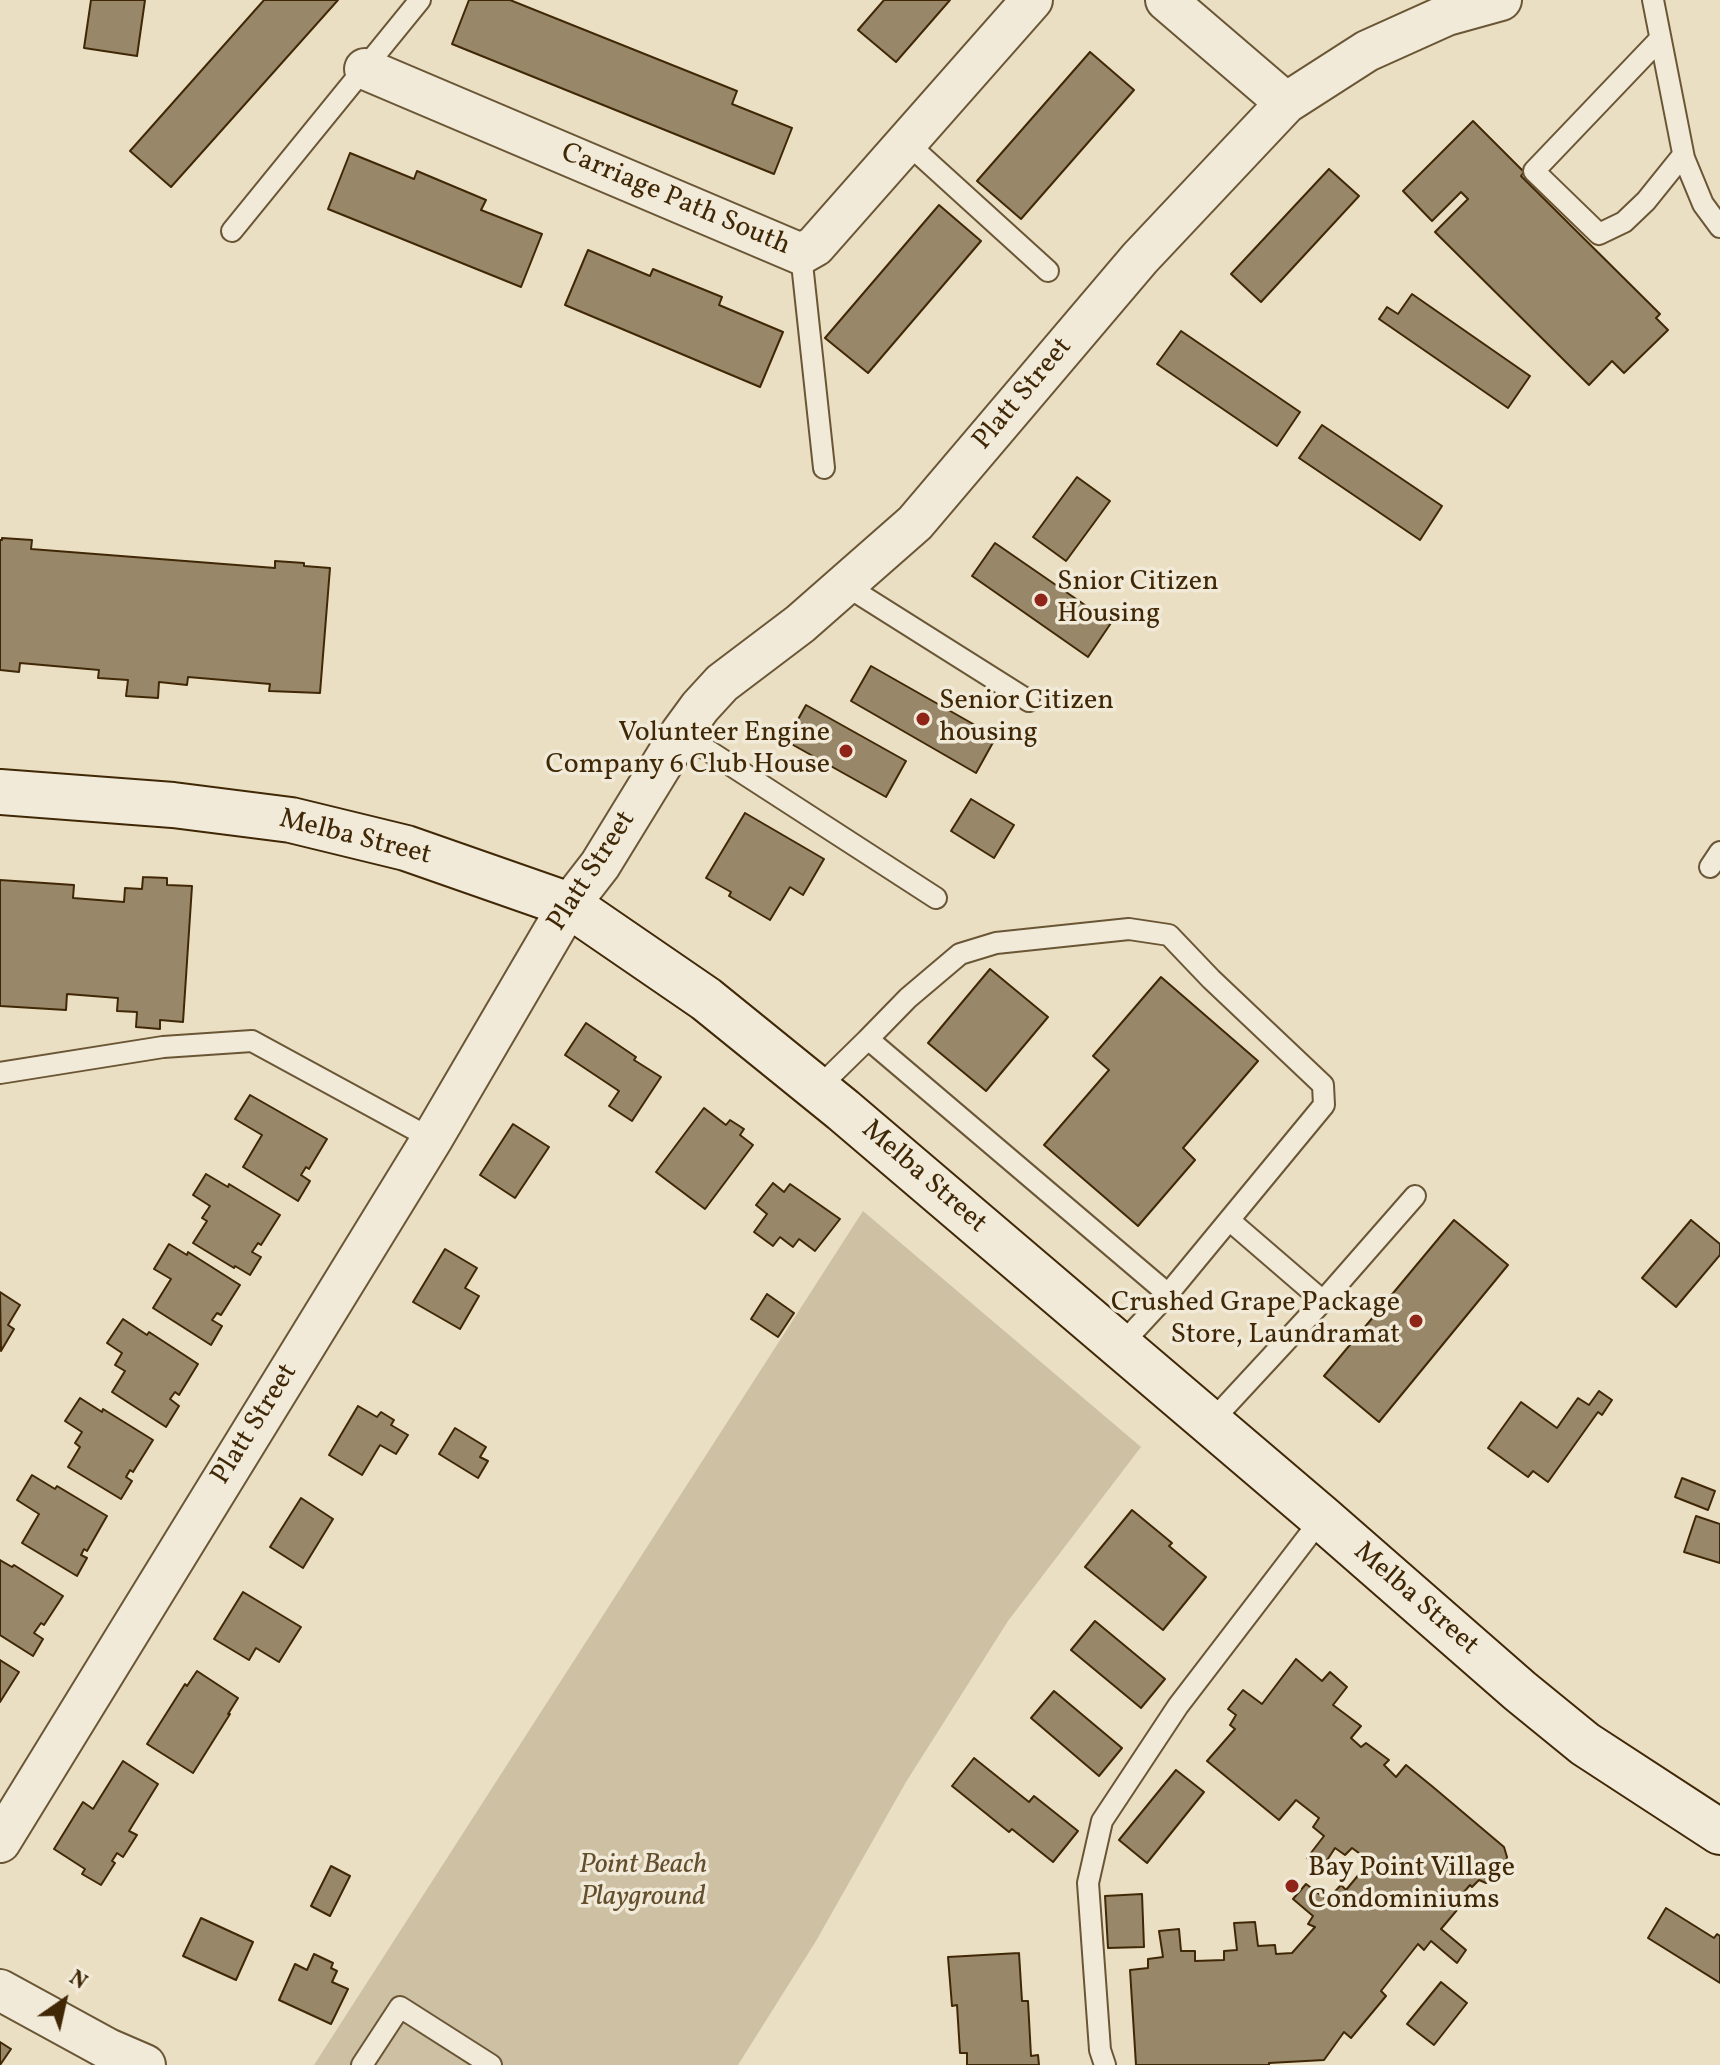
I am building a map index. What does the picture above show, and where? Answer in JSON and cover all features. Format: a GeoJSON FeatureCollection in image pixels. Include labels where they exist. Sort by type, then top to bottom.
{"type":"FeatureCollection","features":[{"type":"Feature","properties":{"kind":"main road","name":"Melba Street"},"geometry":{"type":"LineString","coordinates":[[0,792],[173,805],[291,820],[406,848],[569,905],[706,999],[817,1089],[1585,1744],[1720,1832]]}},
{"type":"Feature","properties":{"kind":"street","name":"Carriage Path South"},"geometry":{"type":"LineString","coordinates":[[365,69],[801,254],[815,246],[1032,0]]}},
{"type":"Feature","properties":{"kind":"street"},"geometry":{"type":"LineString","coordinates":[[1166,0],[1286,103]]}},
{"type":"Feature","properties":{"kind":"street","name":"Platt Street"},"geometry":{"type":"LineString","coordinates":[[0,1842],[432,1139],[569,905],[600,865],[700,707],[722,683],[800,624],[915,523],[1140,258],[1286,103],[1367,51],[1447,15],[1501,0]]}},
{"type":"Feature","properties":{"kind":"street"},"geometry":{"type":"LineString","coordinates":[[0,1990],[108,2049],[145,2065]]}},
{"type":"Feature","properties":{"kind":"lane"},"geometry":{"type":"LineString","coordinates":[[232,231],[420,0]]}},
{"type":"Feature","properties":{"kind":"lane"},"geometry":{"type":"LineString","coordinates":[[1653,0],[1683,155],[1703,204],[1720,227]]}},
{"type":"Feature","properties":{"kind":"lane"},"geometry":{"type":"LineString","coordinates":[[1660,39],[1534,171],[1599,234],[1624,222],[1646,201],[1683,155]]}},
{"type":"Feature","properties":{"kind":"lane"},"geometry":{"type":"LineString","coordinates":[[906,142],[1048,271]]}},
{"type":"Feature","properties":{"kind":"lane"},"geometry":{"type":"LineString","coordinates":[[801,254],[824,468]]}},
{"type":"Feature","properties":{"kind":"lane"},"geometry":{"type":"LineString","coordinates":[[845,585],[1029,701]]}},
{"type":"Feature","properties":{"kind":"lane"},"geometry":{"type":"LineString","coordinates":[[681,733],[936,898]]}},
{"type":"Feature","properties":{"kind":"lane"},"geometry":{"type":"LineString","coordinates":[[817,1089],[908,998],[960,954],[996,943],[1129,929],[1169,935],[1323,1085],[1324,1105],[1168,1294],[1120,1346]]}},
{"type":"Feature","properties":{"kind":"lane"},"geometry":{"type":"LineString","coordinates":[[868,1039],[1168,1294]]}},
{"type":"Feature","properties":{"kind":"lane"},"geometry":{"type":"LineString","coordinates":[[0,1073],[163,1047],[252,1041],[432,1139]]}},
{"type":"Feature","properties":{"kind":"lane"},"geometry":{"type":"LineString","coordinates":[[1210,1423],[1415,1196]]}},
{"type":"Feature","properties":{"kind":"lane"},"geometry":{"type":"LineString","coordinates":[[1229,1220],[1323,1301]]}},
{"type":"Feature","properties":{"kind":"lane"},"geometry":{"type":"LineString","coordinates":[[1105,2065],[1100,2050],[1088,1883],[1102,1821],[1178,1706],[1322,1518]]}},
{"type":"Feature","properties":{"kind":"lane"},"geometry":{"type":"LineString","coordinates":[[362,2065],[400,2007],[491,2065]]}},
{"type":"Feature","properties":{"kind":"green space","name":"Point Beach Playground"},"geometry":{"type":"Polygon","coordinates":[[[863,1211],[1141,1447],[1008,1621],[906,1782],[816,1941],[738,2065],[314,2065],[863,1211]]]}},
{"type":"Feature","properties":{"kind":"building"},"geometry":{"type":"Polygon","coordinates":[[[91,0],[145,0],[137,56],[84,48],[91,0]]]}},
{"type":"Feature","properties":{"kind":"building"},"geometry":{"type":"Polygon","coordinates":[[[264,0],[338,0],[171,187],[130,151],[264,0]]]}},
{"type":"Feature","properties":{"kind":"building"},"geometry":{"type":"Polygon","coordinates":[[[469,0],[510,0],[737,91],[732,104],[792,128],[774,174],[452,44],[469,0]]]}},
{"type":"Feature","properties":{"kind":"building"},"geometry":{"type":"Polygon","coordinates":[[[884,0],[950,0],[896,62],[858,30],[884,0]]]}},
{"type":"Feature","properties":{"kind":"building"},"geometry":{"type":"Polygon","coordinates":[[[1090,52],[1134,90],[1021,219],[977,181],[1090,52]]]}},
{"type":"Feature","properties":{"kind":"building"},"geometry":{"type":"Polygon","coordinates":[[[1473,121],[1524,172],[1521,176],[1660,314],[1656,318],[1668,330],[1624,373],[1612,361],[1589,385],[1435,232],[1468,199],[1461,192],[1432,221],[1403,191],[1473,121]]]}},
{"type":"Feature","properties":{"kind":"building"},"geometry":{"type":"Polygon","coordinates":[[[350,153],[414,179],[417,171],[486,200],[481,210],[542,234],[521,287],[328,209],[350,153]]]}},
{"type":"Feature","properties":{"kind":"building"},"geometry":{"type":"Polygon","coordinates":[[[1329,169],[1359,196],[1261,302],[1231,274],[1329,169]]]}},
{"type":"Feature","properties":{"kind":"building"},"geometry":{"type":"Polygon","coordinates":[[[939,205],[981,241],[868,373],[825,338],[939,205]]]}},
{"type":"Feature","properties":{"kind":"building"},"geometry":{"type":"Polygon","coordinates":[[[588,250],[650,276],[653,269],[722,297],[719,305],[783,332],[760,387],[565,305],[588,250]]]}},
{"type":"Feature","properties":{"kind":"building"},"geometry":{"type":"Polygon","coordinates":[[[1412,294],[1530,376],[1508,408],[1379,319],[1387,307],[1398,314],[1412,294]]]}},
{"type":"Feature","properties":{"kind":"building"},"geometry":{"type":"Polygon","coordinates":[[[1181,331],[1300,412],[1277,446],[1157,364],[1181,331]]]}},
{"type":"Feature","properties":{"kind":"building"},"geometry":{"type":"Polygon","coordinates":[[[1322,425],[1442,506],[1420,540],[1299,458],[1322,425]]]}},
{"type":"Feature","properties":{"kind":"building"},"geometry":{"type":"Polygon","coordinates":[[[1077,477],[1110,501],[1066,561],[1033,537],[1077,477]]]}},
{"type":"Feature","properties":{"kind":"building"},"geometry":{"type":"Polygon","coordinates":[[[2,538],[32,540],[31,549],[275,568],[275,561],[330,568],[320,693],[269,691],[270,684],[188,677],[187,685],[159,682],[158,698],[126,696],[128,680],[98,678],[99,670],[20,663],[19,672],[0,670],[2,538]]]}},
{"type":"Feature","properties":{"kind":"building","name":"Snior Citizen Housing"},"geometry":{"type":"Polygon","coordinates":[[[995,543],[1111,623],[1088,657],[972,576],[995,543]]]}},
{"type":"Feature","properties":{"kind":"building","name":"Senior Citizen housing"},"geometry":{"type":"Polygon","coordinates":[[[871,666],[996,737],[976,773],[851,701],[871,666]]]}},
{"type":"Feature","properties":{"kind":"building","name":"Volunteer Engine Company 6 Club House"},"geometry":{"type":"Polygon","coordinates":[[[806,705],[906,761],[886,797],[786,741],[806,705]]]}},
{"type":"Feature","properties":{"kind":"building"},"geometry":{"type":"Polygon","coordinates":[[[971,799],[1014,825],[994,858],[951,831],[971,799]]]}},
{"type":"Feature","properties":{"kind":"building"},"geometry":{"type":"Polygon","coordinates":[[[745,813],[824,859],[803,895],[790,887],[770,920],[729,896],[731,892],[706,878],[745,813]]]}},
{"type":"Feature","properties":{"kind":"building"},"geometry":{"type":"Polygon","coordinates":[[[143,877],[167,878],[167,885],[192,886],[183,1022],[160,1020],[160,1029],[136,1027],[137,1012],[117,1011],[118,998],[67,994],[66,1010],[0,1006],[0,880],[74,885],[73,898],[124,902],[125,888],[142,889],[143,877]]]}},
{"type":"Feature","properties":{"kind":"building"},"geometry":{"type":"Polygon","coordinates":[[[990,969],[1048,1017],[986,1091],[928,1043],[990,969]]]}},
{"type":"Feature","properties":{"kind":"building"},"geometry":{"type":"Polygon","coordinates":[[[1161,977],[1258,1061],[1183,1148],[1195,1160],[1138,1226],[1044,1145],[1109,1070],[1093,1056],[1161,977]]]}},
{"type":"Feature","properties":{"kind":"building"},"geometry":{"type":"Polygon","coordinates":[[[586,1023],[661,1077],[632,1121],[609,1106],[619,1091],[565,1055],[586,1023]]]}},
{"type":"Feature","properties":{"kind":"building"},"geometry":{"type":"Polygon","coordinates":[[[250,1095],[327,1139],[309,1169],[306,1167],[301,1175],[310,1181],[298,1201],[243,1167],[262,1135],[235,1119],[250,1095]]]}},
{"type":"Feature","properties":{"kind":"building"},"geometry":{"type":"Polygon","coordinates":[[[704,1108],[726,1125],[730,1120],[744,1129],[740,1135],[753,1145],[705,1209],[656,1172],[704,1108]]]}},
{"type":"Feature","properties":{"kind":"building"},"geometry":{"type":"Polygon","coordinates":[[[513,1124],[549,1147],[515,1198],[480,1175],[513,1124]]]}},
{"type":"Feature","properties":{"kind":"building"},"geometry":{"type":"Polygon","coordinates":[[[206,1174],[280,1215],[261,1245],[258,1243],[252,1252],[261,1257],[250,1275],[193,1243],[207,1221],[202,1218],[210,1206],[193,1195],[206,1174]]]}},
{"type":"Feature","properties":{"kind":"building"},"geometry":{"type":"Polygon","coordinates":[[[773,1183],[784,1192],[790,1184],[840,1219],[815,1251],[799,1239],[793,1247],[780,1237],[773,1246],[754,1232],[767,1214],[756,1205],[773,1183]]]}},
{"type":"Feature","properties":{"kind":"building","name":"Crushed Grape Package Store, Laundramat"},"geometry":{"type":"Polygon","coordinates":[[[1454,1220],[1508,1265],[1379,1422],[1324,1376],[1454,1220]]]}},
{"type":"Feature","properties":{"kind":"building"},"geometry":{"type":"Polygon","coordinates":[[[1691,1220],[1720,1244],[1720,1255],[1676,1307],[1642,1278],[1691,1220]]]}},
{"type":"Feature","properties":{"kind":"building"},"geometry":{"type":"Polygon","coordinates":[[[169,1244],[187,1255],[188,1252],[240,1285],[221,1315],[217,1313],[212,1320],[222,1326],[211,1345],[153,1308],[171,1279],[154,1269],[169,1244]]]}},
{"type":"Feature","properties":{"kind":"building"},"geometry":{"type":"Polygon","coordinates":[[[445,1249],[477,1268],[465,1288],[479,1296],[460,1329],[413,1302],[445,1249]]]}},
{"type":"Feature","properties":{"kind":"building"},"geometry":{"type":"Polygon","coordinates":[[[0,1292],[20,1305],[8,1325],[14,1329],[1,1351],[0,1292]]]}},
{"type":"Feature","properties":{"kind":"building"},"geometry":{"type":"Polygon","coordinates":[[[767,1294],[794,1313],[778,1337],[751,1319],[767,1294]]]}},
{"type":"Feature","properties":{"kind":"building"},"geometry":{"type":"Polygon","coordinates":[[[123,1319],[198,1364],[179,1395],[175,1392],[170,1399],[179,1406],[166,1427],[112,1392],[125,1371],[115,1365],[122,1353],[107,1343],[123,1319]]]}},
{"type":"Feature","properties":{"kind":"building"},"geometry":{"type":"Polygon","coordinates":[[[1599,1391],[1612,1400],[1602,1415],[1598,1412],[1548,1482],[1533,1471],[1528,1477],[1488,1448],[1521,1402],[1557,1428],[1578,1398],[1589,1405],[1599,1391]]]}},
{"type":"Feature","properties":{"kind":"building"},"geometry":{"type":"Polygon","coordinates":[[[80,1398],[153,1440],[133,1472],[130,1470],[126,1477],[132,1481],[121,1499],[68,1467],[80,1447],[75,1443],[82,1432],[65,1421],[80,1398]]]}},
{"type":"Feature","properties":{"kind":"building"},"geometry":{"type":"Polygon","coordinates":[[[358,1406],[377,1417],[381,1412],[394,1420],[391,1425],[408,1435],[396,1454],[380,1445],[362,1475],[329,1455],[358,1406]]]}},
{"type":"Feature","properties":{"kind":"building"},"geometry":{"type":"Polygon","coordinates":[[[455,1428],[486,1447],[480,1457],[488,1461],[478,1478],[439,1454],[455,1428]]]}},
{"type":"Feature","properties":{"kind":"building"},"geometry":{"type":"Polygon","coordinates":[[[32,1475],[107,1516],[87,1551],[84,1549],[81,1555],[87,1558],[77,1576],[22,1543],[39,1514],[17,1500],[32,1475]]]}},
{"type":"Feature","properties":{"kind":"building"},"geometry":{"type":"Polygon","coordinates":[[[1682,1478],[1715,1491],[1708,1510],[1675,1497],[1682,1478]]]}},
{"type":"Feature","properties":{"kind":"building"},"geometry":{"type":"Polygon","coordinates":[[[301,1498],[333,1519],[303,1568],[270,1547],[301,1498]]]}},
{"type":"Feature","properties":{"kind":"building"},"geometry":{"type":"Polygon","coordinates":[[[1132,1510],[1206,1577],[1163,1630],[1085,1567],[1132,1510]]]}},
{"type":"Feature","properties":{"kind":"building"},"geometry":{"type":"Polygon","coordinates":[[[1696,1516],[1720,1524],[1720,1563],[1684,1552],[1696,1516]]]}},
{"type":"Feature","properties":{"kind":"building"},"geometry":{"type":"Polygon","coordinates":[[[0,1560],[12,1567],[14,1565],[63,1596],[44,1625],[41,1623],[34,1633],[43,1639],[33,1656],[0,1635],[0,1560]]]}},
{"type":"Feature","properties":{"kind":"building"},"geometry":{"type":"Polygon","coordinates":[[[243,1592],[301,1627],[279,1662],[256,1648],[249,1660],[214,1639],[243,1592]]]}},
{"type":"Feature","properties":{"kind":"building"},"geometry":{"type":"Polygon","coordinates":[[[1095,1621],[1165,1679],[1141,1708],[1071,1650],[1095,1621]]]}},
{"type":"Feature","properties":{"kind":"building"},"geometry":{"type":"Polygon","coordinates":[[[1296,1659],[1322,1681],[1330,1672],[1347,1687],[1333,1705],[1361,1726],[1351,1738],[1361,1747],[1366,1743],[1389,1760],[1384,1765],[1396,1777],[1406,1765],[1433,1787],[1504,1847],[1507,1857],[1505,1865],[1500,1877],[1486,1883],[1479,1880],[1472,1887],[1470,1885],[1452,1906],[1457,1910],[1441,1929],[1466,1950],[1457,1963],[1431,1941],[1424,1950],[1418,1944],[1381,1991],[1386,1996],[1351,2038],[1344,2032],[1324,2060],[1269,2065],[1136,2065],[1130,1970],[1148,1968],[1148,1959],[1163,1957],[1159,1931],[1179,1929],[1181,1951],[1195,1951],[1195,1961],[1224,1960],[1224,1951],[1237,1950],[1234,1923],[1255,1922],[1258,1946],[1275,1945],[1276,1954],[1292,1953],[1315,1927],[1308,1924],[1313,1916],[1293,1899],[1306,1884],[1327,1900],[1341,1885],[1346,1890],[1370,1861],[1352,1848],[1345,1855],[1335,1848],[1322,1868],[1307,1858],[1324,1836],[1313,1827],[1319,1818],[1296,1800],[1279,1820],[1207,1761],[1235,1729],[1230,1725],[1236,1715],[1228,1709],[1243,1690],[1262,1704],[1296,1659]]]}},
{"type":"Feature","properties":{"kind":"building"},"geometry":{"type":"Polygon","coordinates":[[[0,1660],[19,1672],[0,1702],[0,1660]]]}},
{"type":"Feature","properties":{"kind":"building"},"geometry":{"type":"Polygon","coordinates":[[[197,1671],[238,1698],[193,1773],[147,1744],[185,1684],[187,1686],[197,1671]]]}},
{"type":"Feature","properties":{"kind":"building"},"geometry":{"type":"Polygon","coordinates":[[[1054,1691],[1122,1748],[1099,1776],[1031,1718],[1054,1691]]]}},
{"type":"Feature","properties":{"kind":"building"},"geometry":{"type":"Polygon","coordinates":[[[974,1758],[1029,1802],[1034,1796],[1078,1831],[1053,1862],[1012,1829],[1009,1832],[952,1786],[974,1758]]]}},
{"type":"Feature","properties":{"kind":"building"},"geometry":{"type":"Polygon","coordinates":[[[123,1761],[158,1784],[129,1831],[137,1835],[123,1857],[117,1853],[112,1861],[115,1863],[101,1885],[82,1874],[85,1869],[54,1849],[83,1802],[93,1809],[123,1761]]]}},
{"type":"Feature","properties":{"kind":"building"},"geometry":{"type":"Polygon","coordinates":[[[1176,1770],[1204,1792],[1147,1863],[1119,1840],[1176,1770]]]}},
{"type":"Feature","properties":{"kind":"building"},"geometry":{"type":"Polygon","coordinates":[[[331,1866],[350,1876],[330,1916],[311,1906],[331,1866]]]}},
{"type":"Feature","properties":{"kind":"building"},"geometry":{"type":"Polygon","coordinates":[[[1142,1894],[1144,1947],[1108,1948],[1105,1896],[1142,1894]]]}},
{"type":"Feature","properties":{"kind":"building"},"geometry":{"type":"Polygon","coordinates":[[[1666,1908],[1714,1938],[1717,1934],[1720,1936],[1720,1983],[1648,1938],[1666,1908]]]}},
{"type":"Feature","properties":{"kind":"building"},"geometry":{"type":"Polygon","coordinates":[[[201,1918],[253,1942],[236,1980],[183,1956],[201,1918]]]}},
{"type":"Feature","properties":{"kind":"building"},"geometry":{"type":"Polygon","coordinates":[[[1019,1953],[1022,2001],[1028,2001],[1031,2056],[1038,2055],[1039,2065],[967,2065],[967,2053],[960,2053],[957,2005],[952,2006],[948,1957],[1019,1953]]]}},
{"type":"Feature","properties":{"kind":"building"},"geometry":{"type":"Polygon","coordinates":[[[314,1954],[333,1963],[331,1968],[337,1971],[332,1982],[348,1989],[331,2024],[279,2000],[295,1964],[307,1970],[314,1954]]]}},
{"type":"Feature","properties":{"kind":"building"},"geometry":{"type":"Polygon","coordinates":[[[1441,1982],[1467,2003],[1434,2045],[1407,2024],[1441,1982]]]}},
{"type":"Feature","properties":{"kind":"building"},"geometry":{"type":"Polygon","coordinates":[[[0,2042],[11,2049],[0,2065],[0,2042]]]}},
{"type":"Feature","properties":{"kind":"place","name":"Snior Citizen Housing"},"geometry":{"type":"Point","coordinates":[1041,600]}},
{"type":"Feature","properties":{"kind":"place","name":"Senior Citizen housing"},"geometry":{"type":"Point","coordinates":[923,719]}},
{"type":"Feature","properties":{"kind":"place","name":"Volunteer Engine Company 6 Club House"},"geometry":{"type":"Point","coordinates":[846,751]}},
{"type":"Feature","properties":{"kind":"place","name":"Crushed Grape Package Store, Laundramat"},"geometry":{"type":"Point","coordinates":[1416,1321]}},
{"type":"Feature","properties":{"kind":"place","name":"Bay Point Village Condominiums"},"geometry":{"type":"Point","coordinates":[1292,1886]}}]}
